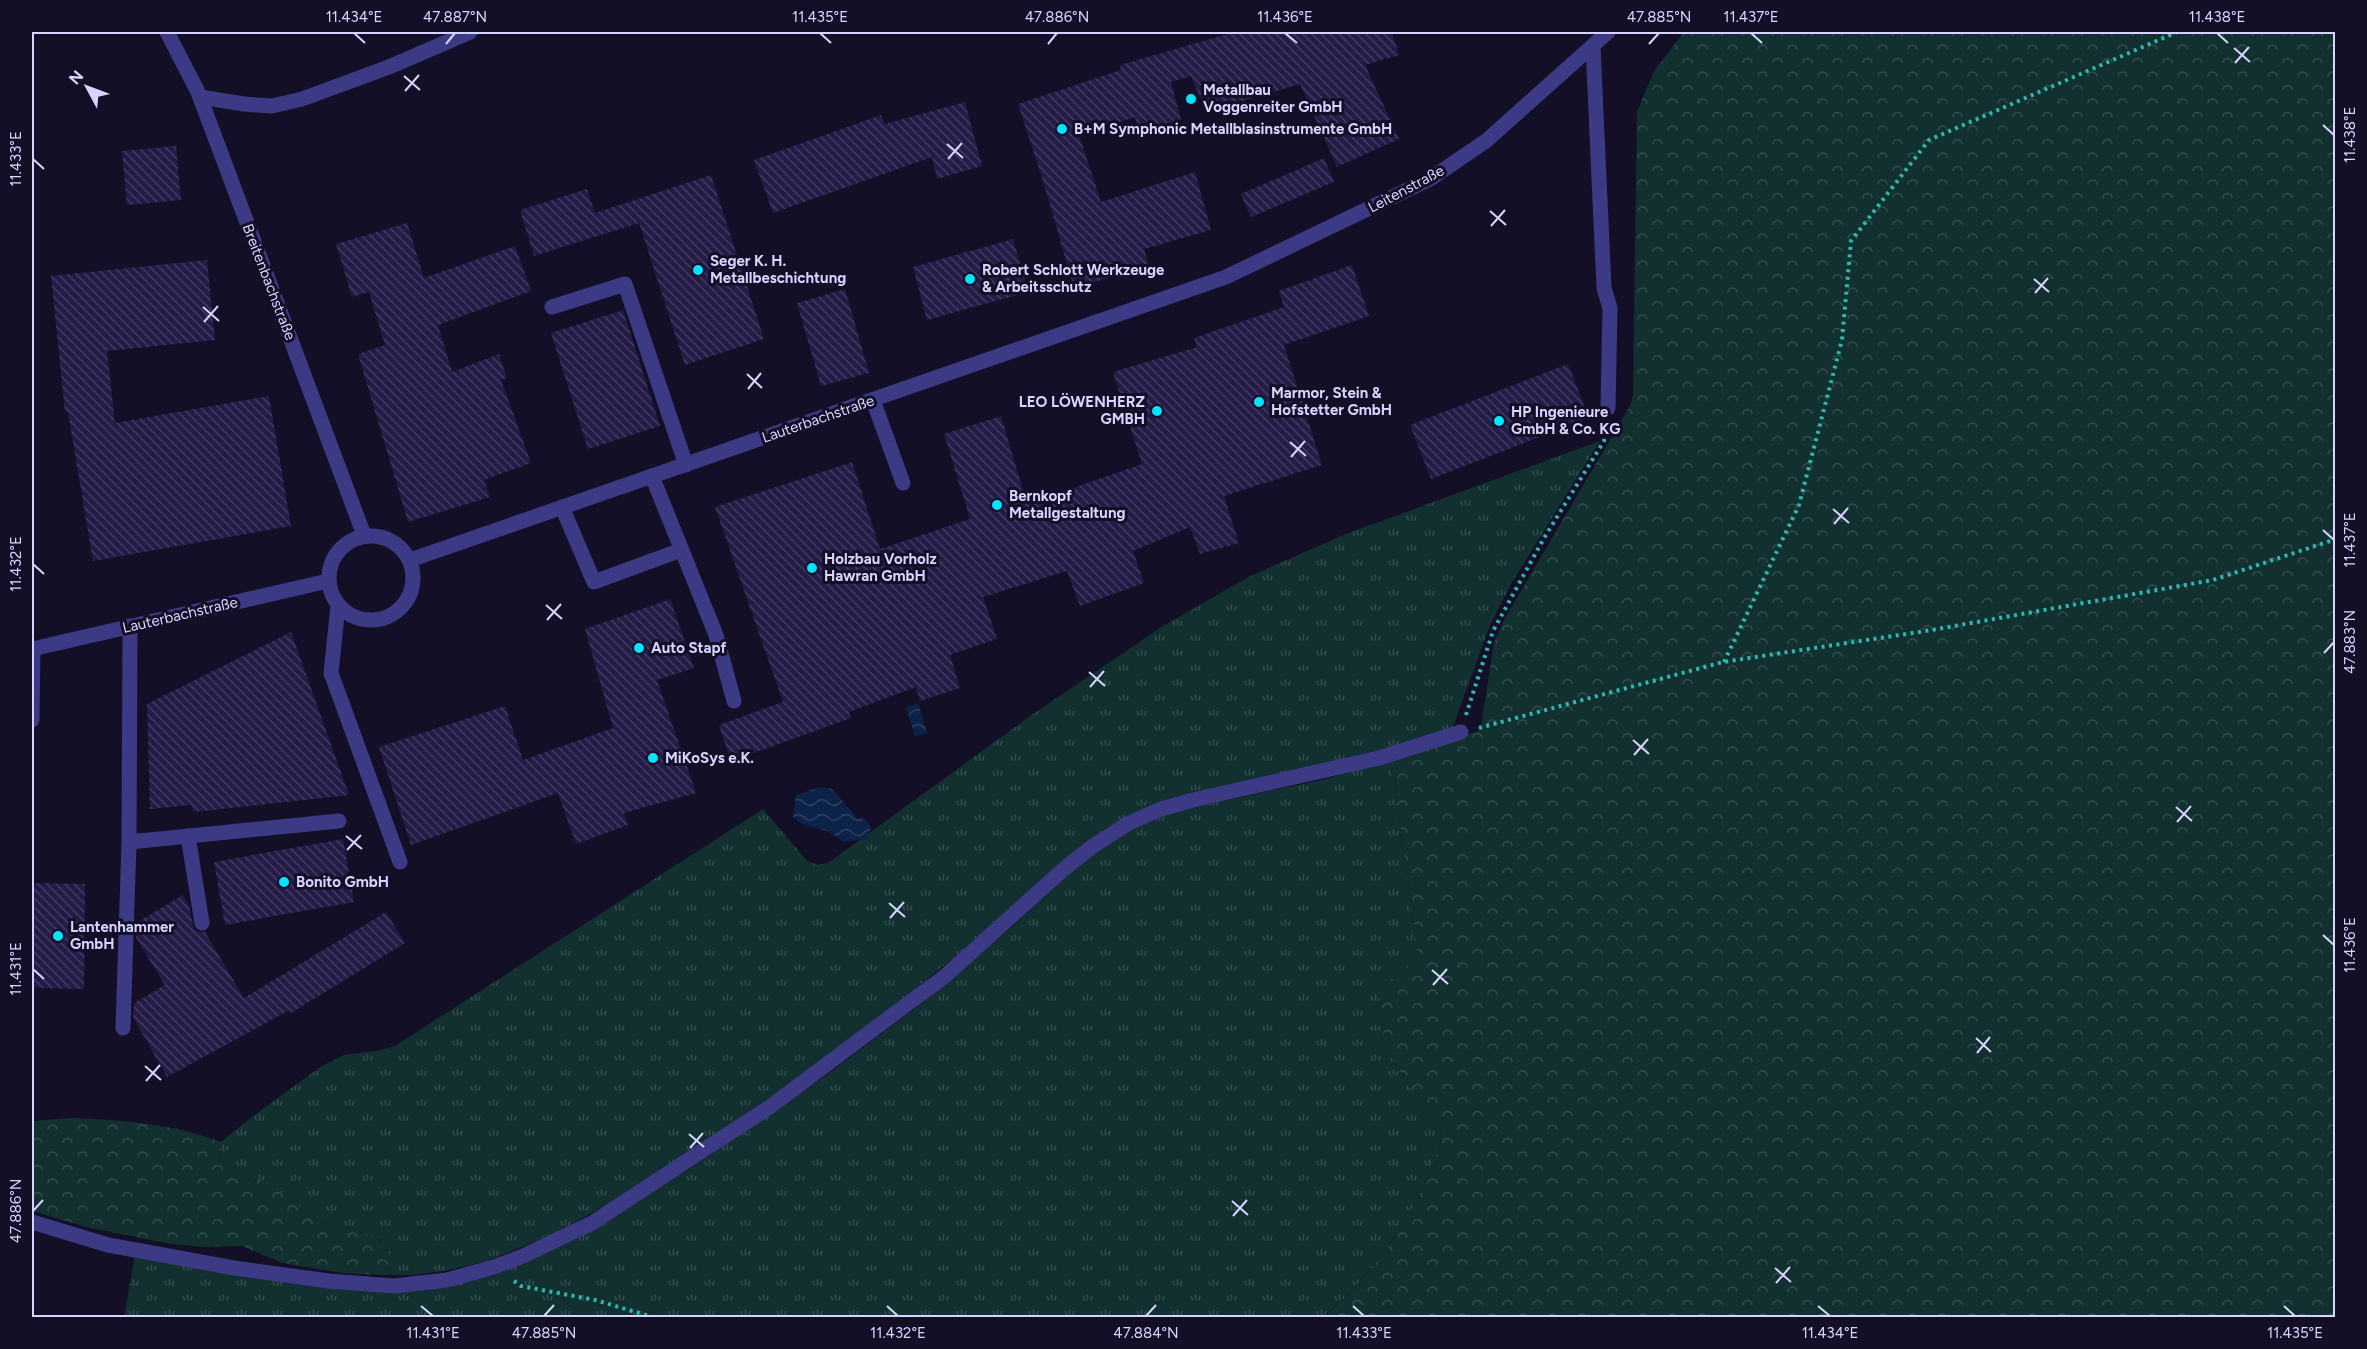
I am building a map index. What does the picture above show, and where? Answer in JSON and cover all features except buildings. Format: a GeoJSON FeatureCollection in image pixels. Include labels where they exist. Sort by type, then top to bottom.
{"type":"FeatureCollection","features":[{"type":"Feature","properties":{"kind":"street","name":"Breitenbachstraße"},"geometry":{"type":"LineString","coordinates":[[167,32],[200,97],[364,536]]}},
{"type":"Feature","properties":{"kind":"street"},"geometry":{"type":"LineString","coordinates":[[200,97],[272,106],[302,99],[389,68],[470,32]]}},
{"type":"Feature","properties":{"kind":"street","name":"Leitenstraße"},"geometry":{"type":"LineString","coordinates":[[1226,277],[1430,179],[1486,141],[1608,32]]}},
{"type":"Feature","properties":{"kind":"street"},"geometry":{"type":"LineString","coordinates":[[1593,46],[1604,288],[1610,308],[1608,408]]}},
{"type":"Feature","properties":{"kind":"street","name":"Lauterbachstraße"},"geometry":{"type":"LineString","coordinates":[[410,560],[1226,277]]}},
{"type":"Feature","properties":{"kind":"street"},"geometry":{"type":"LineString","coordinates":[[552,307],[625,284],[686,465]]}},
{"type":"Feature","properties":{"kind":"street"},"geometry":{"type":"LineString","coordinates":[[873,400],[903,483]]}},
{"type":"Feature","properties":{"kind":"street"},"geometry":{"type":"LineString","coordinates":[[652,476],[716,634],[734,701]]}},
{"type":"Feature","properties":{"kind":"street"},"geometry":{"type":"LineString","coordinates":[[562,507],[594,582],[681,550]]}},
{"type":"Feature","properties":{"kind":"street"},"geometry":{"type":"LineString","coordinates":[[378,536],[391,540],[410,560],[413,573],[412,587],[399,610],[387,617],[375,620],[361,619],[349,614],[339,606],[331,594],[328,580],[329,568],[338,551],[352,539],[378,536]]}},
{"type":"Feature","properties":{"kind":"street","name":"Lauterbachstraße"},"geometry":{"type":"LineString","coordinates":[[32,649],[328,580]]}},
{"type":"Feature","properties":{"kind":"street"},"geometry":{"type":"LineString","coordinates":[[339,606],[332,674],[399,862]]}},
{"type":"Feature","properties":{"kind":"street"},"geometry":{"type":"LineString","coordinates":[[123,1028],[129,842],[130,626]]}},
{"type":"Feature","properties":{"kind":"street"},"geometry":{"type":"LineString","coordinates":[[32,649],[32,720]]}},
{"type":"Feature","properties":{"kind":"street"},"geometry":{"type":"LineString","coordinates":[[32,1222],[108,1245],[234,1268],[329,1281],[394,1286],[447,1280],[494,1267],[523,1256],[592,1223],[771,1106],[945,976],[1092,846],[1129,824],[1161,809],[1193,800],[1379,759],[1461,732]]}},
{"type":"Feature","properties":{"kind":"street"},"geometry":{"type":"LineString","coordinates":[[129,842],[339,821]]}},
{"type":"Feature","properties":{"kind":"street"},"geometry":{"type":"LineString","coordinates":[[188,836],[202,923]]}},
{"type":"Feature","properties":{"kind":"path"},"geometry":{"type":"LineString","coordinates":[[1723,662],[1799,505],[1842,340],[1851,241],[1929,140],[2177,32]]}},
{"type":"Feature","properties":{"kind":"path"},"geometry":{"type":"LineString","coordinates":[[1461,732],[1493,631],[1544,538],[1604,441],[1608,408]]}},
{"type":"Feature","properties":{"kind":"path"},"geometry":{"type":"LineString","coordinates":[[1461,732],[1723,662],[1932,630],[2213,580],[2336,539]]}},
{"type":"Feature","properties":{"kind":"path"},"geometry":{"type":"LineString","coordinates":[[494,1267],[521,1286],[595,1300],[656,1317]]}},
{"type":"Feature","properties":{"kind":"green space"},"geometry":{"type":"Polygon","coordinates":[[[1684,32],[2335,32],[2335,1317],[1323,1318],[1357,1286],[1400,1230],[1422,1189],[1441,1141],[1439,1124],[1391,1061],[1384,1036],[1378,989],[1414,963],[1418,955],[1391,759],[1478,731],[1481,727],[1494,642],[1505,618],[1630,406],[1633,395],[1637,112],[1654,71],[1684,32]]]}},
{"type":"Feature","properties":{"kind":"green space"},"geometry":{"type":"Polygon","coordinates":[[[1600,441],[1511,584],[1490,625],[1453,727],[1414,742],[1128,818],[876,1020],[796,1080],[622,1196],[556,1233],[485,1262],[444,1271],[387,1275],[389,1248],[381,1240],[329,1226],[268,1183],[223,1161],[219,1155],[221,1142],[320,1067],[344,1055],[395,1046],[763,809],[807,861],[818,865],[828,863],[1033,714],[1163,626],[1250,576],[1346,534],[1600,441]]]}},
{"type":"Feature","properties":{"kind":"green space"},"geometry":{"type":"Polygon","coordinates":[[[1391,759],[1418,955],[1414,963],[1378,989],[1391,1061],[1439,1124],[1441,1141],[1422,1189],[1400,1230],[1357,1285],[1323,1317],[124,1318],[135,1254],[252,1275],[451,1283],[495,1275],[527,1262],[688,1170],[828,1074],[921,1004],[1013,926],[1070,873],[1106,845],[1133,829],[1176,811],[1326,779],[1391,759]]]}},
{"type":"Feature","properties":{"kind":"green space"},"geometry":{"type":"Polygon","coordinates":[[[72,1118],[148,1124],[185,1131],[221,1142],[219,1155],[223,1161],[268,1183],[329,1226],[370,1236],[386,1243],[389,1248],[387,1275],[341,1273],[282,1263],[242,1246],[203,1247],[171,1244],[86,1227],[32,1211],[32,1121],[72,1118]]]}},
{"type":"Feature","properties":{"kind":"water"},"geometry":{"type":"Polygon","coordinates":[[[918,703],[927,733],[915,736],[906,707],[918,703]]]}},
{"type":"Feature","properties":{"kind":"water"},"geometry":{"type":"Polygon","coordinates":[[[821,787],[832,789],[857,818],[866,819],[871,828],[866,839],[843,842],[829,832],[804,825],[793,817],[796,795],[821,787]]]}},
{"type":"Feature","properties":{"kind":"place","name":"Metallbau Voggenreiter GmbH"},"geometry":{"type":"Point","coordinates":[1191,99]}},
{"type":"Feature","properties":{"kind":"place","name":"B+M Symphonic Metallblasinstrumente GmbH"},"geometry":{"type":"Point","coordinates":[1062,129]}},
{"type":"Feature","properties":{"kind":"place","name":"Seger K. H. Metallbeschichtung"},"geometry":{"type":"Point","coordinates":[698,270]}},
{"type":"Feature","properties":{"kind":"place","name":"Robert Schlott Werkzeuge & Arbeitsschutz"},"geometry":{"type":"Point","coordinates":[970,279]}},
{"type":"Feature","properties":{"kind":"place","name":"Marmor, Stein & Hofstetter GmbH"},"geometry":{"type":"Point","coordinates":[1259,402]}},
{"type":"Feature","properties":{"kind":"place","name":"LEO LÖWENHERZ GMBH"},"geometry":{"type":"Point","coordinates":[1157,411]}},
{"type":"Feature","properties":{"kind":"place","name":"HP Ingenieure GmbH & Co. KG"},"geometry":{"type":"Point","coordinates":[1499,421]}},
{"type":"Feature","properties":{"kind":"place","name":"Bernkopf Metallgestaltung"},"geometry":{"type":"Point","coordinates":[997,505]}},
{"type":"Feature","properties":{"kind":"place","name":"Holzbau Vorholz Hawran GmbH"},"geometry":{"type":"Point","coordinates":[812,568]}},
{"type":"Feature","properties":{"kind":"place","name":"Auto Stapf"},"geometry":{"type":"Point","coordinates":[639,648]}},
{"type":"Feature","properties":{"kind":"place","name":"MiKoSys e.K."},"geometry":{"type":"Point","coordinates":[653,758]}},
{"type":"Feature","properties":{"kind":"place","name":"Bonito GmbH"},"geometry":{"type":"Point","coordinates":[284,882]}},
{"type":"Feature","properties":{"kind":"place","name":"Lantenhammer GmbH"},"geometry":{"type":"Point","coordinates":[58,936]}}]}
